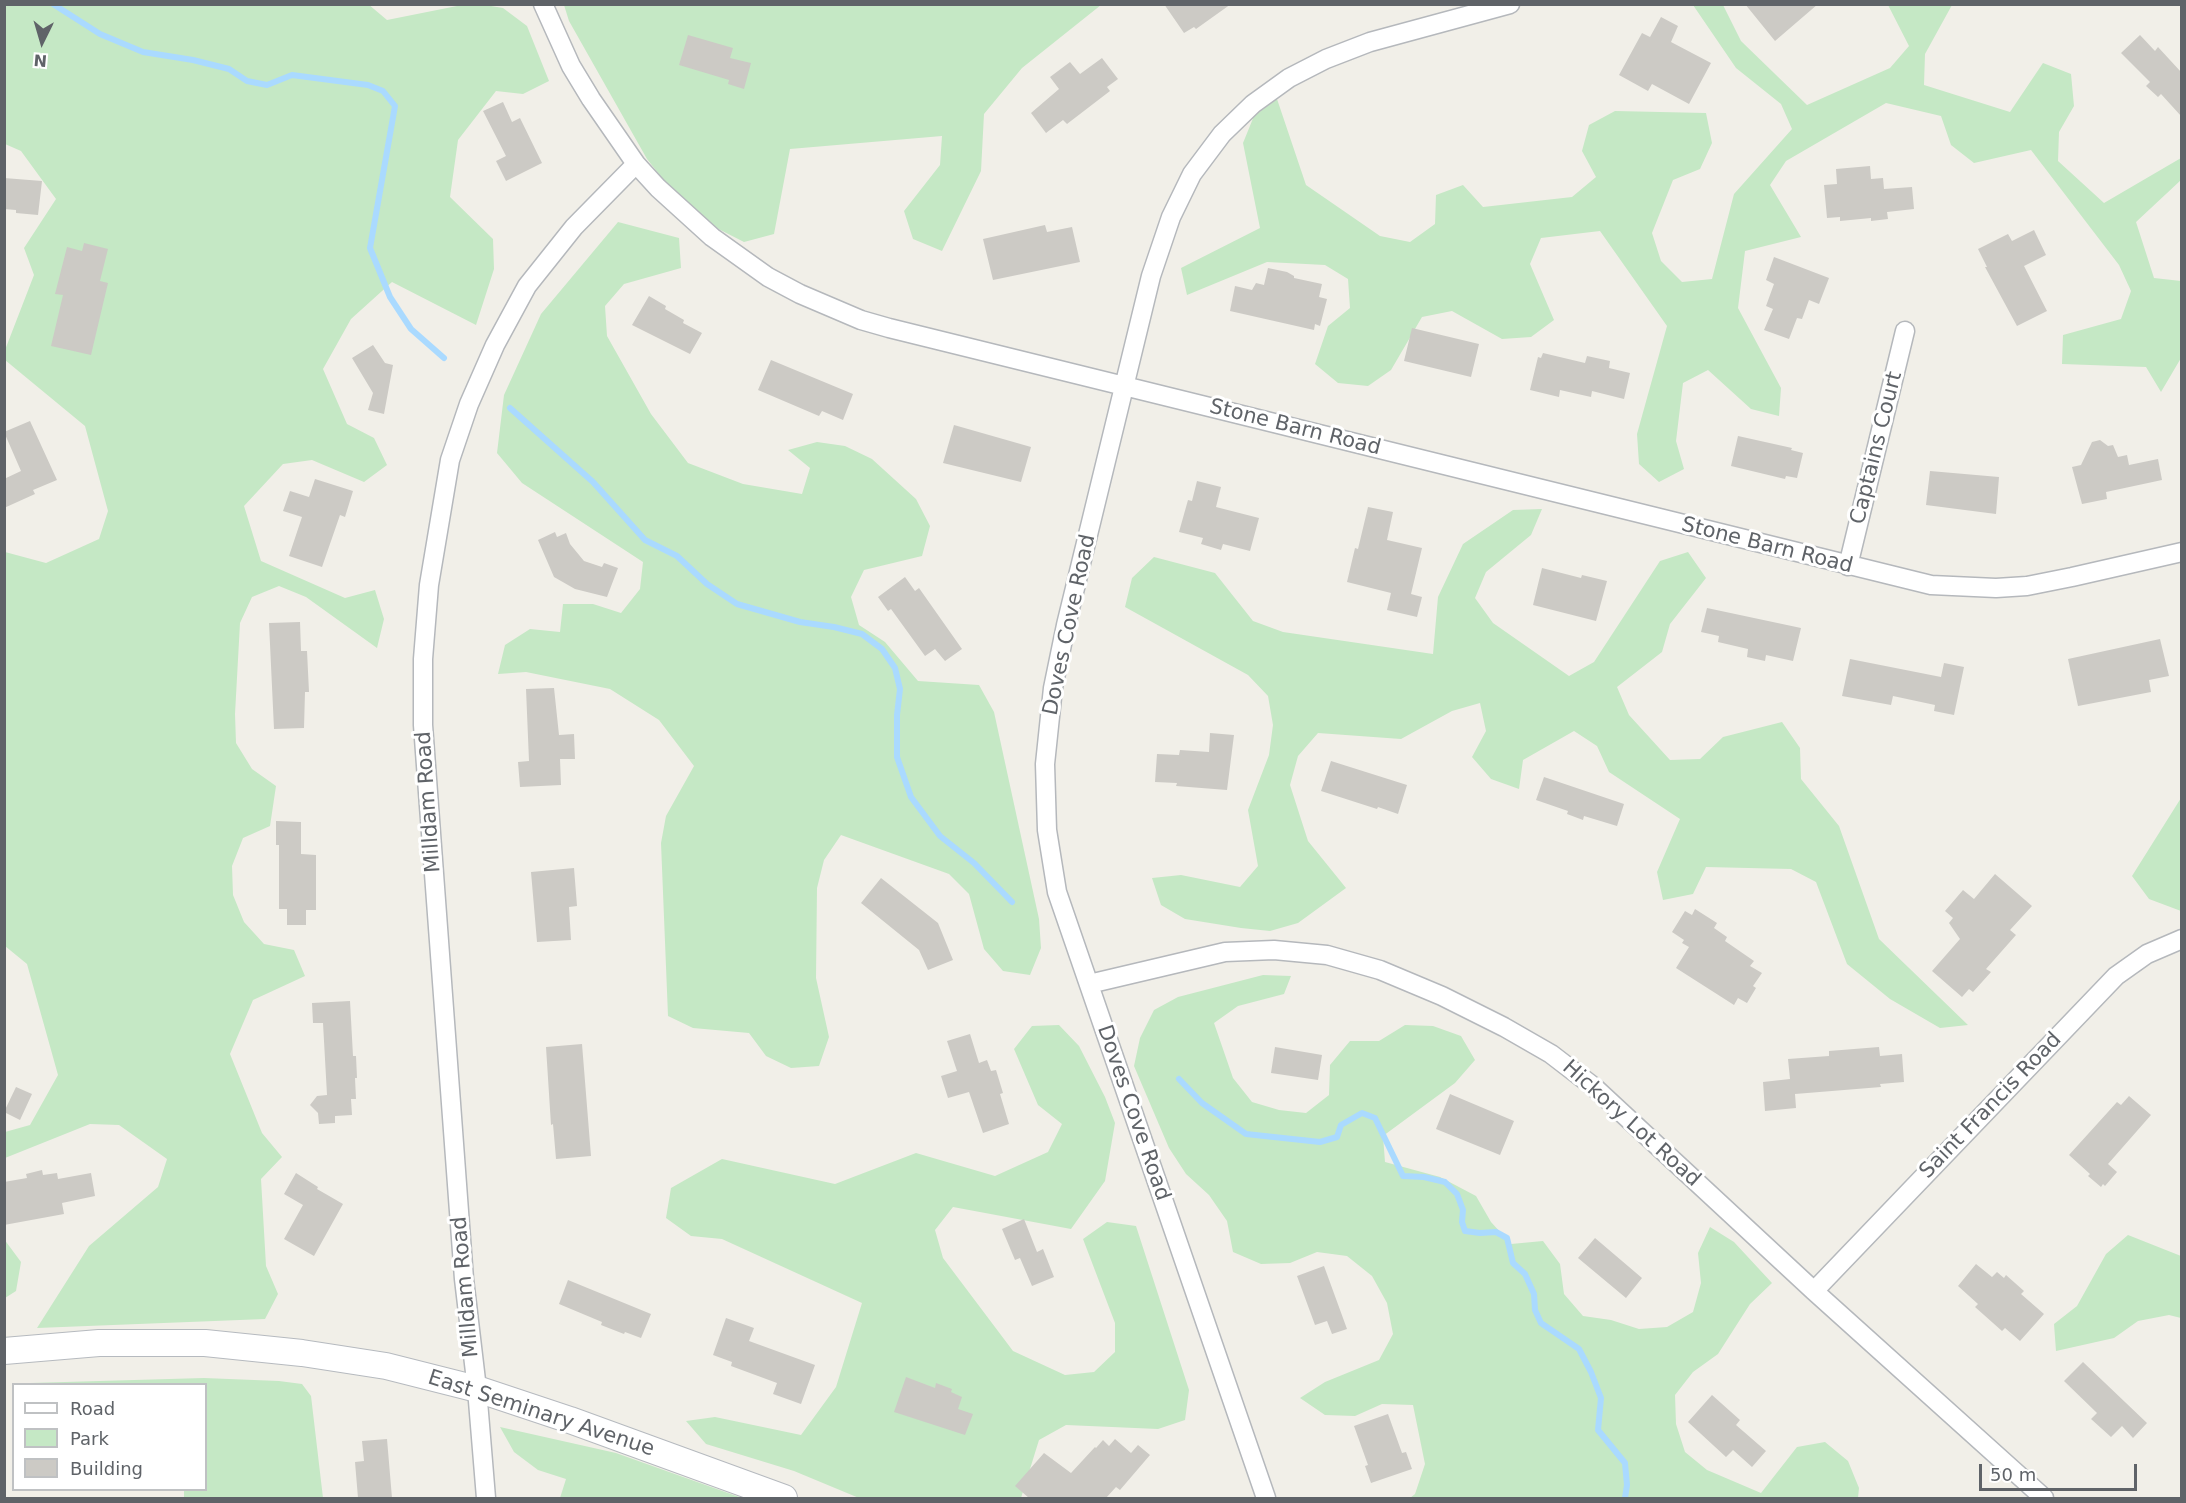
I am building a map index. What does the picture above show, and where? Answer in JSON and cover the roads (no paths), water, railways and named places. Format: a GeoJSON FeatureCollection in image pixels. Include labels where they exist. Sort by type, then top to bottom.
{"type":"FeatureCollection","features":[{"type":"Feature","properties":{"kind":"street","name":"Stone Barn Road"},"geometry":{"type":"LineString","coordinates":[[543,4],[571,66],[610,129],[636,164],[683,213],[768,277],[834,309],[889,328],[1931,585],[1996,588],[2027,585],[2181,552]]}},
{"type":"Feature","properties":{"kind":"street","name":"Doves Cove Road"},"geometry":{"type":"LineString","coordinates":[[1266,1498],[1057,892],[1047,830],[1045,764],[1053,688],[1151,276],[1171,218],[1192,174],[1222,134],[1253,104],[1289,78],[1326,59],[1370,42],[1510,4]]}},
{"type":"Feature","properties":{"kind":"street","name":"Milldam Road"},"geometry":{"type":"LineString","coordinates":[[486,1498],[477,1389],[464,1279],[423,725],[423,659],[429,585],[450,460],[469,404],[495,345],[527,286],[574,227],[636,164]]}},
{"type":"Feature","properties":{"kind":"street","name":"Captains Court"},"geometry":{"type":"LineString","coordinates":[[1848,566],[1905,331]]}},
{"type":"Feature","properties":{"kind":"street","name":"Saint Francis Road"},"geometry":{"type":"LineString","coordinates":[[1814,1291],[2116,976],[2147,954],[2181,939]]}},
{"type":"Feature","properties":{"kind":"street","name":"Hickory Lot Road"},"geometry":{"type":"LineString","coordinates":[[1089,984],[1225,952],[1274,950],[1326,955],[1380,970],[1438,994],[1504,1026],[1551,1054],[1603,1095],[1814,1291],[2044,1498]]}},
{"type":"Feature","properties":{"kind":"street","name":"East Seminary Avenue"},"geometry":{"type":"LineString","coordinates":[[4,1351],[99,1343],[205,1343],[302,1353],[387,1366],[477,1389],[570,1420],[784,1498]]}},
{"type":"Feature","properties":{"kind":"waterway"},"geometry":{"type":"LineString","coordinates":[[53,4],[100,34],[143,52],[193,60],[229,69],[247,81],[267,85],[292,75],[368,85],[383,91],[395,106],[370,248],[390,297],[411,329],[444,358]]}},
{"type":"Feature","properties":{"kind":"waterway"},"geometry":{"type":"LineString","coordinates":[[510,408],[593,482],[645,540],[677,556],[707,584],[737,604],[800,622],[862,634],[882,649],[895,668],[900,689],[897,715],[897,757],[911,797],[940,836],[974,863],[1012,902]]}},
{"type":"Feature","properties":{"kind":"waterway"},"geometry":{"type":"LineString","coordinates":[[1179,1079],[1202,1103],[1246,1134],[1320,1142],[1337,1137],[1341,1125],[1362,1113],[1375,1118],[1403,1176],[1424,1177],[1445,1182],[1457,1194],[1463,1210],[1462,1222],[1465,1231],[1496,1232],[1507,1238],[1513,1263],[1525,1274],[1534,1294],[1535,1310],[1541,1323],[1579,1349],[1591,1372],[1601,1398],[1598,1430],[1625,1463],[1627,1485],[1625,1498]]}}]}
